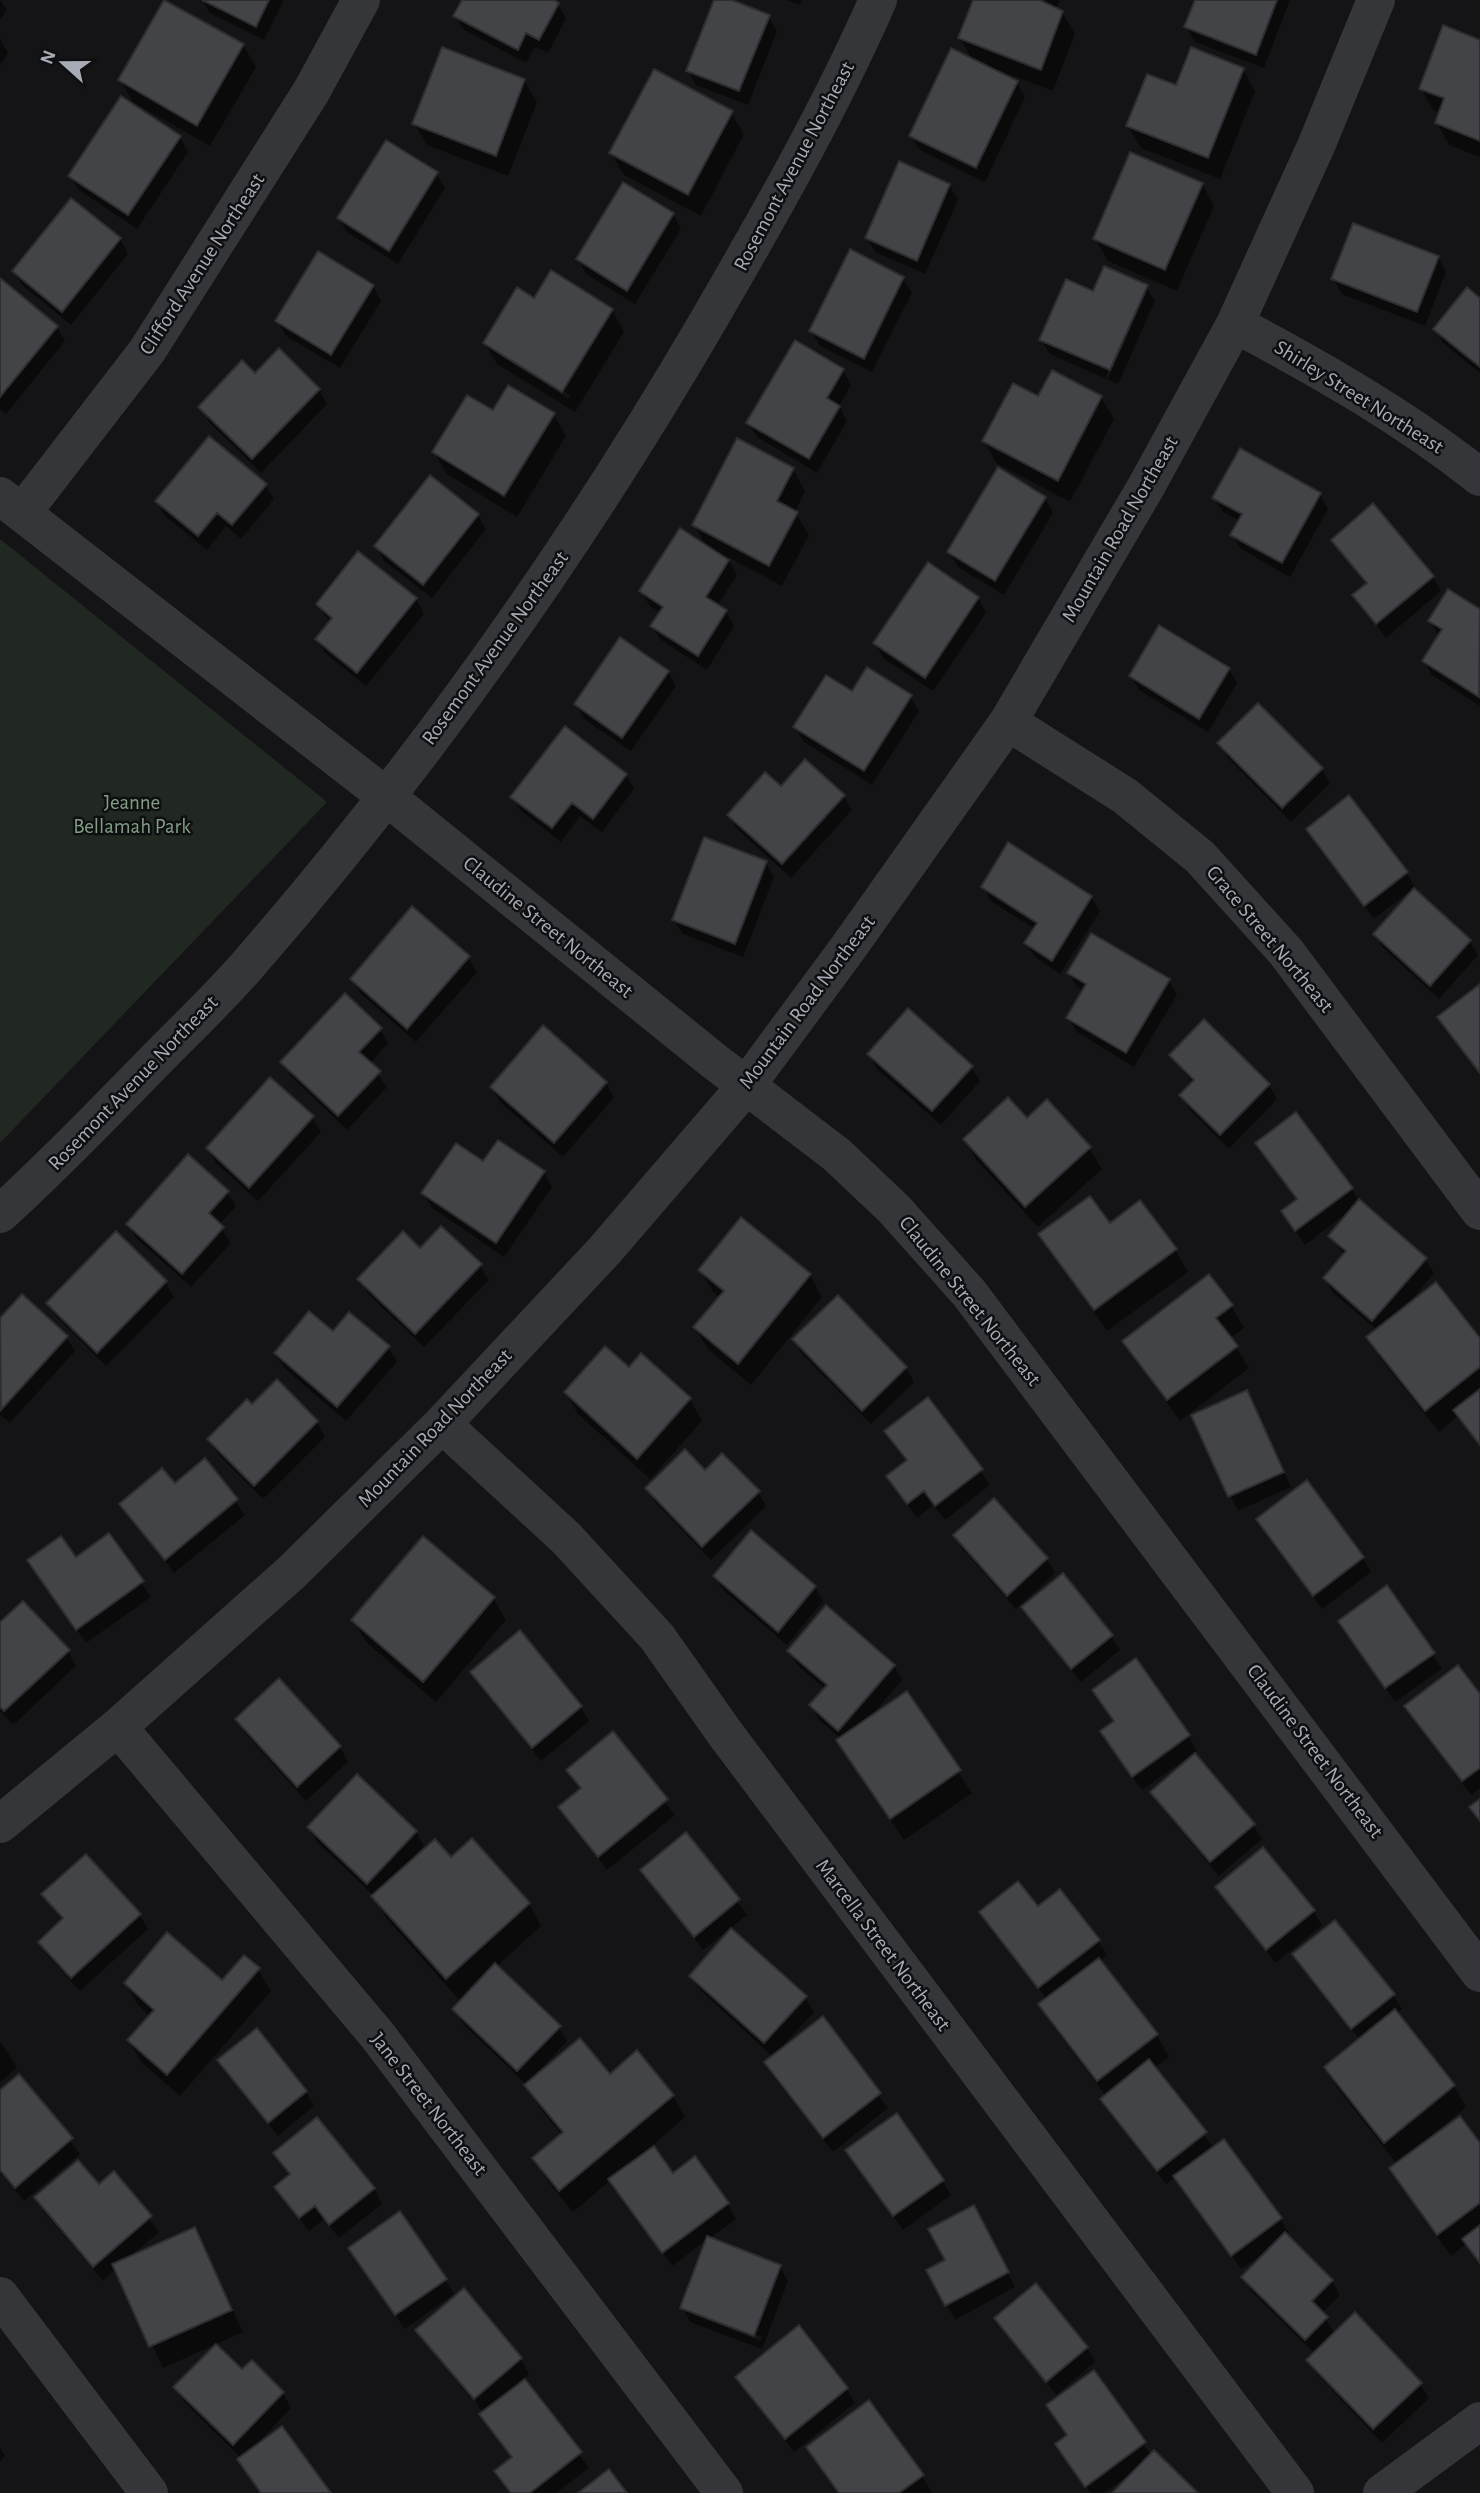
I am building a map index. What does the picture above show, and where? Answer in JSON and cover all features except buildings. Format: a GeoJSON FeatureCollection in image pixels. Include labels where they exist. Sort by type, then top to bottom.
{"type":"FeatureCollection","features":[{"type":"Feature","properties":{"kind":"street","name":"Clifford Avenue Northeast"},"geometry":{"type":"LineString","coordinates":[[11,505],[147,351],[311,92],[361,0]]}},
{"type":"Feature","properties":{"kind":"street","name":"Rosemont Avenue Northeast"},"geometry":{"type":"LineString","coordinates":[[0,1214],[48,1170],[244,969],[387,797],[493,655],[618,474],[745,257],[839,89],[878,0]]}},
{"type":"Feature","properties":{"kind":"street","name":"Mountain Road Northeast"},"geometry":{"type":"LineString","coordinates":[[0,1824],[118,1727],[292,1572],[442,1424],[606,1250],[746,1086],[856,938],[1008,722],[1147,485],[1235,324],[1316,146],[1376,0]]}},
{"type":"Feature","properties":{"kind":"street","name":"Shirley Street Northeast"},"geometry":{"type":"LineString","coordinates":[[1235,324],[1413,428],[1480,477]]}},
{"type":"Feature","properties":{"kind":"street","name":"Claudine Street Northeast"},"geometry":{"type":"LineString","coordinates":[[11,505],[387,797],[746,1086],[837,1155],[894,1209],[969,1293],[1480,1973]]}},
{"type":"Feature","properties":{"kind":"street","name":"Grace Street Northeast"},"geometry":{"type":"LineString","coordinates":[[1008,722],[1125,796],[1200,857],[1286,951],[1480,1211]]}},
{"type":"Feature","properties":{"kind":"street","name":"Marcella Street Northeast"},"geometry":{"type":"LineString","coordinates":[[442,1424],[566,1538],[657,1637],[732,1743],[1295,2493]]}},
{"type":"Feature","properties":{"kind":"street","name":"Jane Street Northeast"},"geometry":{"type":"LineString","coordinates":[[118,1727],[378,2036],[724,2493]]}},
{"type":"Feature","properties":{"kind":"street"},"geometry":{"type":"LineString","coordinates":[[0,2296],[149,2493]]}},
{"type":"Feature","properties":{"kind":"street"},"geometry":{"type":"LineString","coordinates":[[1382,2493],[1480,2421]]}},
{"type":"Feature","properties":{"kind":"green space","name":"Jeanne Bellamah Park"},"geometry":{"type":"Polygon","coordinates":[[[0,539],[327,802],[0,1143],[0,539]]]}}]}
